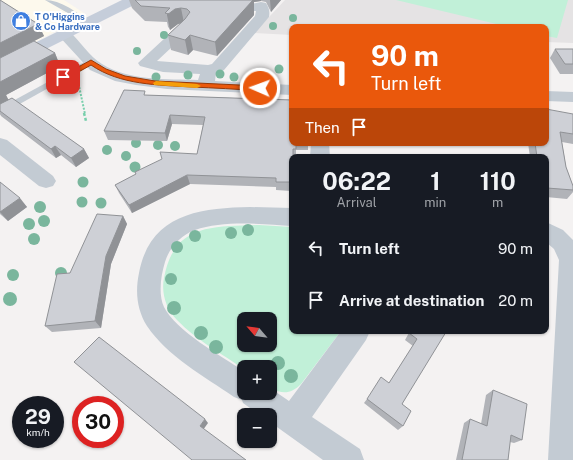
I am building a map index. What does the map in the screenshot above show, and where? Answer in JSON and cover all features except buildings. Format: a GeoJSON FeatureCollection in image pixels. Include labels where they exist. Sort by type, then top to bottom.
{"type":"FeatureCollection","features":[{"type":"Feature","properties":{"kind":"street"},"geometry":{"type":"LineString","coordinates":[[0,66],[133,0]]}},
{"type":"Feature","properties":{"kind":"street"},"geometry":{"type":"LineString","coordinates":[[184,28],[146,63],[163,67],[209,70],[218,66],[262,17],[263,10],[261,6],[251,8]]}},
{"type":"Feature","properties":{"kind":"street"},"geometry":{"type":"LineString","coordinates":[[64,34],[91,62],[103,71],[124,78],[155,83],[289,90]]}},
{"type":"Feature","properties":{"kind":"street"},"geometry":{"type":"LineString","coordinates":[[205,86],[209,70]]}},
{"type":"Feature","properties":{"kind":"street"},"geometry":{"type":"LineString","coordinates":[[549,96],[573,97]]}},
{"type":"Feature","properties":{"kind":"street"},"geometry":{"type":"LineString","coordinates":[[0,145],[46,181]]}},
{"type":"Feature","properties":{"kind":"street"},"geometry":{"type":"LineString","coordinates":[[237,382],[189,349],[164,327],[155,316],[148,292],[152,265],[165,239],[179,227],[188,223],[209,218],[240,216],[289,217]]}},
{"type":"Feature","properties":{"kind":"street"},"geometry":{"type":"LineString","coordinates":[[549,234],[564,244],[569,252],[571,260],[563,460]]}},
{"type":"Feature","properties":{"kind":"street"},"geometry":{"type":"LineString","coordinates":[[292,420],[356,334]]}},
{"type":"Feature","properties":{"kind":"street"},"geometry":{"type":"LineString","coordinates":[[263,400],[349,460]]}},
{"type":"Feature","properties":{"kind":"lane"},"geometry":{"type":"LineString","coordinates":[[48,0],[74,15],[85,24]]}},
{"type":"Feature","properties":{"kind":"lane"},"geometry":{"type":"LineString","coordinates":[[0,112],[91,62]]}},
{"type":"Feature","properties":{"kind":"path"},"geometry":{"type":"LineString","coordinates":[[63,77],[79,86],[86,121]]}},
{"type":"Feature","properties":{"kind":"shaded area"},"geometry":{"type":"Polygon","coordinates":[[[0,0],[64,0],[87,15],[0,60],[0,0]]]}},
{"type":"Feature","properties":{"kind":"shaded area"},"geometry":{"type":"Polygon","coordinates":[[[285,0],[573,0],[573,43],[549,42],[549,24],[289,24],[289,35],[254,33],[285,0]]]}},
{"type":"Feature","properties":{"kind":"green space"},"geometry":{"type":"Polygon","coordinates":[[[396,0],[568,0],[557,38],[549,37],[549,24],[496,24],[396,0]]]}},
{"type":"Feature","properties":{"kind":"green space"},"geometry":{"type":"Polygon","coordinates":[[[259,225],[289,227],[289,334],[339,334],[301,384],[294,390],[286,392],[277,391],[277,360],[237,360],[237,364],[184,327],[173,316],[167,306],[163,284],[169,260],[177,247],[186,238],[211,228],[259,225]]]}},
{"type":"Feature","properties":{"kind":"slow traffic"},"geometry":{"type":"LineString","coordinates":[[156,83],[197,86]]}},
{"type":"Feature","properties":{"kind":"place","name":"T O'Higgins & Co Hardware"},"geometry":{"type":"Point","coordinates":[21,21]}},
{"type":"Feature","properties":{"kind":"route"},"geometry":{"type":"LineString","coordinates":[[63,77],[91,62],[103,71],[124,78],[155,83],[260,88]]}}]}
